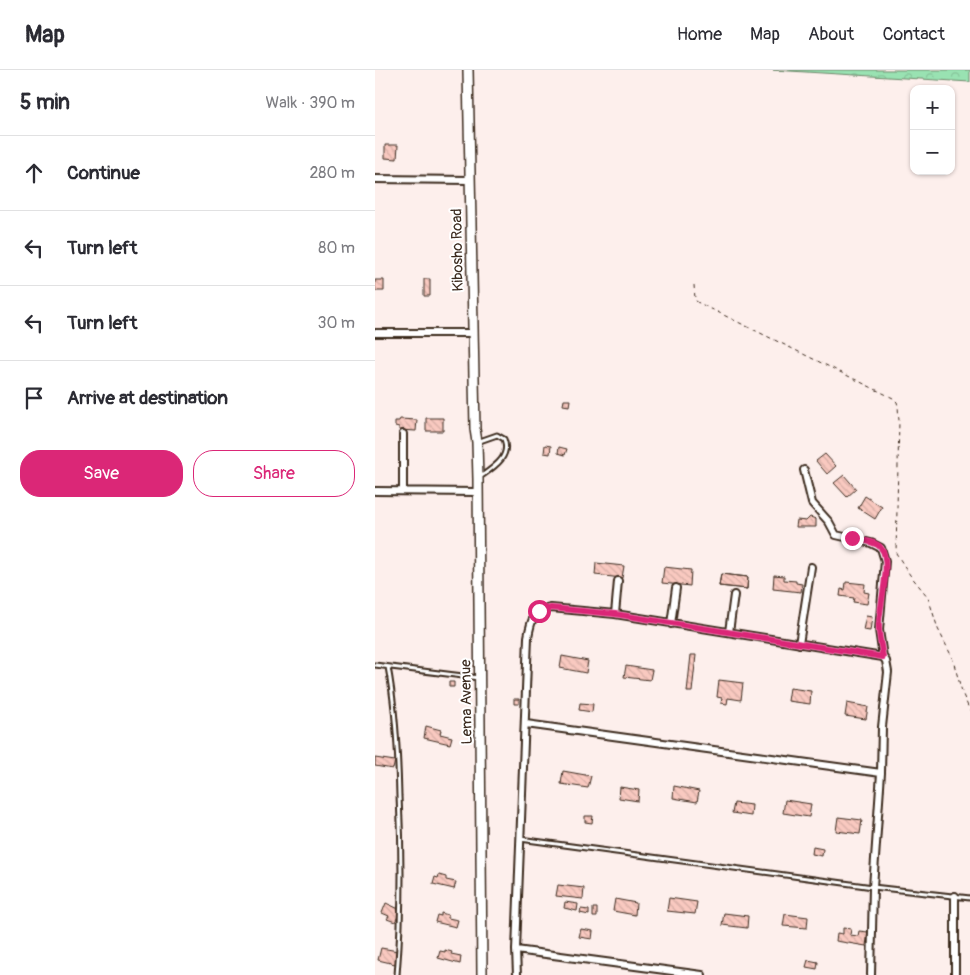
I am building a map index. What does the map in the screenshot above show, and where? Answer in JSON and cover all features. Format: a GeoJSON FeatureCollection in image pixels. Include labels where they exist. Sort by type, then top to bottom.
{"type":"FeatureCollection","features":[{"type":"Feature","properties":{"kind":"main road","name":"Kibosho Road"},"geometry":{"type":"LineString","coordinates":[[468,70],[475,429]]}},
{"type":"Feature","properties":{"kind":"main road","name":"Lema Avenue"},"geometry":{"type":"LineString","coordinates":[[475,429],[478,479],[482,975]]}},
{"type":"Feature","properties":{"kind":"street"},"geometry":{"type":"LineString","coordinates":[[375,179],[470,180]]}},
{"type":"Feature","properties":{"kind":"street"},"geometry":{"type":"LineString","coordinates":[[375,333],[474,334]]}},
{"type":"Feature","properties":{"kind":"street"},"geometry":{"type":"LineString","coordinates":[[403,434],[403,491]]}},
{"type":"Feature","properties":{"kind":"street"},"geometry":{"type":"LineString","coordinates":[[804,470],[812,503],[829,522],[836,535],[871,542],[881,548],[885,561],[879,630],[883,657],[886,661],[888,672],[881,727],[881,773],[873,887],[871,975]]}},
{"type":"Feature","properties":{"kind":"street"},"geometry":{"type":"LineString","coordinates":[[375,491],[477,492]]}},
{"type":"Feature","properties":{"kind":"street"},"geometry":{"type":"LineString","coordinates":[[799,644],[811,567]]}},
{"type":"Feature","properties":{"kind":"street"},"geometry":{"type":"LineString","coordinates":[[615,614],[619,581]]}},
{"type":"Feature","properties":{"kind":"street"},"geometry":{"type":"LineString","coordinates":[[671,624],[676,588]]}},
{"type":"Feature","properties":{"kind":"street"},"geometry":{"type":"LineString","coordinates":[[729,632],[734,595]]}},
{"type":"Feature","properties":{"kind":"street"},"geometry":{"type":"LineString","coordinates":[[517,975],[519,839],[526,724],[528,637],[530,623],[535,614],[544,609],[551,608],[615,614],[883,657]]}},
{"type":"Feature","properties":{"kind":"street"},"geometry":{"type":"LineString","coordinates":[[526,724],[881,773]]}},
{"type":"Feature","properties":{"kind":"street"},"geometry":{"type":"LineString","coordinates":[[955,896],[955,975]]}},
{"type":"Feature","properties":{"kind":"street"},"geometry":{"type":"LineString","coordinates":[[516,950],[702,975]]}},
{"type":"Feature","properties":{"kind":"lane"},"geometry":{"type":"LineString","coordinates":[[477,442],[497,435],[504,439],[507,446],[505,455],[499,463],[478,479]]}},
{"type":"Feature","properties":{"kind":"lane"},"geometry":{"type":"LineString","coordinates":[[375,665],[479,678]]}},
{"type":"Feature","properties":{"kind":"lane"},"geometry":{"type":"LineString","coordinates":[[389,667],[396,716],[401,841],[402,908],[397,975]]}},
{"type":"Feature","properties":{"kind":"lane"},"geometry":{"type":"LineString","coordinates":[[519,839],[873,887],[970,898]]}},
{"type":"Feature","properties":{"kind":"path"},"geometry":{"type":"LineString","coordinates":[[694,285],[697,302],[815,358],[893,398],[897,402],[899,421],[896,553],[928,598],[970,711]]}},
{"type":"Feature","properties":{"kind":"green space"},"geometry":{"type":"Polygon","coordinates":[[[773,70],[970,70],[970,82],[773,70]]]}},
{"type":"Feature","properties":{"kind":"building"},"geometry":{"type":"Polygon","coordinates":[[[385,145],[398,145],[397,159],[385,158],[385,145]]]}},
{"type":"Feature","properties":{"kind":"building"},"geometry":{"type":"Polygon","coordinates":[[[424,279],[430,279],[430,296],[424,296],[424,279]]]}},
{"type":"Feature","properties":{"kind":"building"},"geometry":{"type":"Polygon","coordinates":[[[375,280],[384,280],[384,291],[375,291],[375,280]]]}},
{"type":"Feature","properties":{"kind":"building"},"geometry":{"type":"Polygon","coordinates":[[[564,400],[570,400],[569,406],[563,405],[564,400]]]}},
{"type":"Feature","properties":{"kind":"building"},"geometry":{"type":"Polygon","coordinates":[[[426,418],[443,418],[443,431],[426,431],[426,418]]]}},
{"type":"Feature","properties":{"kind":"building"},"geometry":{"type":"Polygon","coordinates":[[[400,419],[417,420],[416,431],[399,430],[399,427],[395,426],[395,421],[400,419]]]}},
{"type":"Feature","properties":{"kind":"building"},"geometry":{"type":"Polygon","coordinates":[[[545,445],[551,446],[550,454],[544,453],[545,445]]]}},
{"type":"Feature","properties":{"kind":"building"},"geometry":{"type":"Polygon","coordinates":[[[559,447],[567,449],[565,455],[558,453],[559,447]]]}},
{"type":"Feature","properties":{"kind":"building"},"geometry":{"type":"Polygon","coordinates":[[[825,454],[836,466],[827,474],[816,461],[825,454]]]}},
{"type":"Feature","properties":{"kind":"building"},"geometry":{"type":"Polygon","coordinates":[[[844,475],[856,489],[847,497],[834,483],[844,475]]]}},
{"type":"Feature","properties":{"kind":"building"},"geometry":{"type":"Polygon","coordinates":[[[865,496],[882,507],[875,519],[858,508],[865,496]]]}},
{"type":"Feature","properties":{"kind":"building"},"geometry":{"type":"Polygon","coordinates":[[[810,517],[816,519],[816,527],[796,527],[797,520],[806,521],[810,517]]]}},
{"type":"Feature","properties":{"kind":"building"},"geometry":{"type":"Polygon","coordinates":[[[596,563],[624,566],[622,578],[595,575],[596,563]]]}},
{"type":"Feature","properties":{"kind":"building"},"geometry":{"type":"Polygon","coordinates":[[[664,567],[691,570],[690,586],[662,583],[664,567]]]}},
{"type":"Feature","properties":{"kind":"building"},"geometry":{"type":"Polygon","coordinates":[[[721,574],[748,577],[747,589],[719,586],[721,574]]]}},
{"type":"Feature","properties":{"kind":"building"},"geometry":{"type":"Polygon","coordinates":[[[721,574],[748,577],[747,589],[719,586],[721,574]]]}},
{"type":"Feature","properties":{"kind":"building"},"geometry":{"type":"Polygon","coordinates":[[[774,575],[784,576],[784,580],[796,581],[796,583],[802,584],[801,592],[773,589],[774,575]]]}},
{"type":"Feature","properties":{"kind":"building"},"geometry":{"type":"Polygon","coordinates":[[[846,582],[865,584],[864,592],[869,593],[867,604],[853,602],[854,598],[840,596],[841,589],[845,590],[846,582]]]}},
{"type":"Feature","properties":{"kind":"building"},"geometry":{"type":"Polygon","coordinates":[[[866,616],[872,617],[870,631],[863,630],[866,616]]]}},
{"type":"Feature","properties":{"kind":"building"},"geometry":{"type":"Polygon","coordinates":[[[691,655],[696,655],[692,692],[687,692],[691,655]]]}},
{"type":"Feature","properties":{"kind":"building"},"geometry":{"type":"Polygon","coordinates":[[[562,656],[588,661],[586,673],[560,668],[562,656]]]}},
{"type":"Feature","properties":{"kind":"building"},"geometry":{"type":"Polygon","coordinates":[[[626,666],[652,670],[650,680],[624,677],[626,666]]]}},
{"type":"Feature","properties":{"kind":"building"},"geometry":{"type":"Polygon","coordinates":[[[719,680],[743,683],[741,700],[728,698],[727,704],[721,703],[722,698],[717,697],[719,680]]]}},
{"type":"Feature","properties":{"kind":"building"},"geometry":{"type":"Polygon","coordinates":[[[449,682],[454,682],[454,687],[449,687],[449,682]]]}},
{"type":"Feature","properties":{"kind":"building"},"geometry":{"type":"Polygon","coordinates":[[[790,688],[811,691],[810,704],[788,701],[790,688]]]}},
{"type":"Feature","properties":{"kind":"building"},"geometry":{"type":"Polygon","coordinates":[[[514,699],[519,699],[519,704],[514,704],[514,699]]]}},
{"type":"Feature","properties":{"kind":"building"},"geometry":{"type":"Polygon","coordinates":[[[580,703],[593,704],[592,712],[579,710],[580,703]]]}},
{"type":"Feature","properties":{"kind":"building"},"geometry":{"type":"Polygon","coordinates":[[[847,703],[868,707],[866,719],[845,716],[847,703]]]}},
{"type":"Feature","properties":{"kind":"building"},"geometry":{"type":"Polygon","coordinates":[[[426,726],[441,730],[440,734],[452,737],[450,744],[424,738],[426,726]]]}},
{"type":"Feature","properties":{"kind":"building"},"geometry":{"type":"Polygon","coordinates":[[[375,758],[395,761],[393,769],[375,766],[375,758]]]}},
{"type":"Feature","properties":{"kind":"building"},"geometry":{"type":"Polygon","coordinates":[[[563,771],[591,776],[588,788],[561,784],[563,771]]]}},
{"type":"Feature","properties":{"kind":"building"},"geometry":{"type":"Polygon","coordinates":[[[674,786],[699,791],[697,802],[673,798],[674,786]]]}},
{"type":"Feature","properties":{"kind":"building"},"geometry":{"type":"Polygon","coordinates":[[[620,787],[639,790],[638,801],[619,798],[620,787]]]}},
{"type":"Feature","properties":{"kind":"building"},"geometry":{"type":"Polygon","coordinates":[[[785,800],[811,804],[809,817],[783,813],[785,800]]]}},
{"type":"Feature","properties":{"kind":"building"},"geometry":{"type":"Polygon","coordinates":[[[734,803],[752,805],[751,816],[732,813],[734,803]]]}},
{"type":"Feature","properties":{"kind":"building"},"geometry":{"type":"Polygon","coordinates":[[[585,816],[593,816],[592,823],[585,822],[585,816]]]}},
{"type":"Feature","properties":{"kind":"building"},"geometry":{"type":"Polygon","coordinates":[[[838,817],[862,820],[860,834],[836,831],[838,817]]]}},
{"type":"Feature","properties":{"kind":"building"},"geometry":{"type":"Polygon","coordinates":[[[813,847],[823,849],[822,856],[812,854],[813,847]]]}},
{"type":"Feature","properties":{"kind":"building"},"geometry":{"type":"Polygon","coordinates":[[[439,875],[446,877],[446,880],[456,882],[454,889],[433,884],[435,877],[438,878],[439,875]]]}},
{"type":"Feature","properties":{"kind":"building"},"geometry":{"type":"Polygon","coordinates":[[[558,885],[584,888],[583,899],[556,896],[558,885]]]}},
{"type":"Feature","properties":{"kind":"building"},"geometry":{"type":"Polygon","coordinates":[[[669,898],[697,902],[695,914],[667,911],[669,898]]]}},
{"type":"Feature","properties":{"kind":"building"},"geometry":{"type":"Polygon","coordinates":[[[615,899],[636,903],[635,915],[613,911],[615,899]]]}},
{"type":"Feature","properties":{"kind":"building"},"geometry":{"type":"Polygon","coordinates":[[[565,902],[578,904],[577,911],[564,908],[565,902]]]}},
{"type":"Feature","properties":{"kind":"building"},"geometry":{"type":"Polygon","coordinates":[[[386,903],[401,910],[395,922],[387,919],[389,916],[382,913],[386,903]]]}},
{"type":"Feature","properties":{"kind":"building"},"geometry":{"type":"Polygon","coordinates":[[[593,908],[597,908],[597,917],[593,917],[593,908]]]}},
{"type":"Feature","properties":{"kind":"building"},"geometry":{"type":"Polygon","coordinates":[[[581,909],[589,910],[589,915],[580,913],[581,909]]]}},
{"type":"Feature","properties":{"kind":"building"},"geometry":{"type":"Polygon","coordinates":[[[441,913],[448,915],[448,918],[458,920],[456,927],[435,922],[437,915],[441,916],[441,913]]]}},
{"type":"Feature","properties":{"kind":"building"},"geometry":{"type":"Polygon","coordinates":[[[724,913],[748,916],[747,928],[722,925],[724,913]]]}},
{"type":"Feature","properties":{"kind":"building"},"geometry":{"type":"Polygon","coordinates":[[[785,914],[808,917],[807,928],[783,926],[785,914]]]}},
{"type":"Feature","properties":{"kind":"building"},"geometry":{"type":"Polygon","coordinates":[[[843,928],[851,929],[850,935],[858,936],[859,931],[868,932],[866,946],[836,941],[837,933],[843,934],[843,928]]]}},
{"type":"Feature","properties":{"kind":"building"},"geometry":{"type":"Polygon","coordinates":[[[581,929],[593,931],[592,939],[579,937],[581,929]]]}},
{"type":"Feature","properties":{"kind":"building"},"geometry":{"type":"Polygon","coordinates":[[[381,948],[398,951],[395,964],[378,960],[381,948]]]}},
{"type":"Feature","properties":{"kind":"building"},"geometry":{"type":"Polygon","coordinates":[[[445,950],[452,952],[451,954],[461,956],[460,964],[438,958],[440,951],[445,952],[445,950]]]}},
{"type":"Feature","properties":{"kind":"building"},"geometry":{"type":"Polygon","coordinates":[[[808,960],[818,962],[817,969],[806,967],[808,960]]]}},
{"type":"Feature","properties":{"kind":"route"},"geometry":{"type":"LineString","coordinates":[[539,611],[551,608],[567,608],[615,614],[883,657],[879,621],[885,573],[884,555],[881,548],[877,545],[852,538]]}}]}
